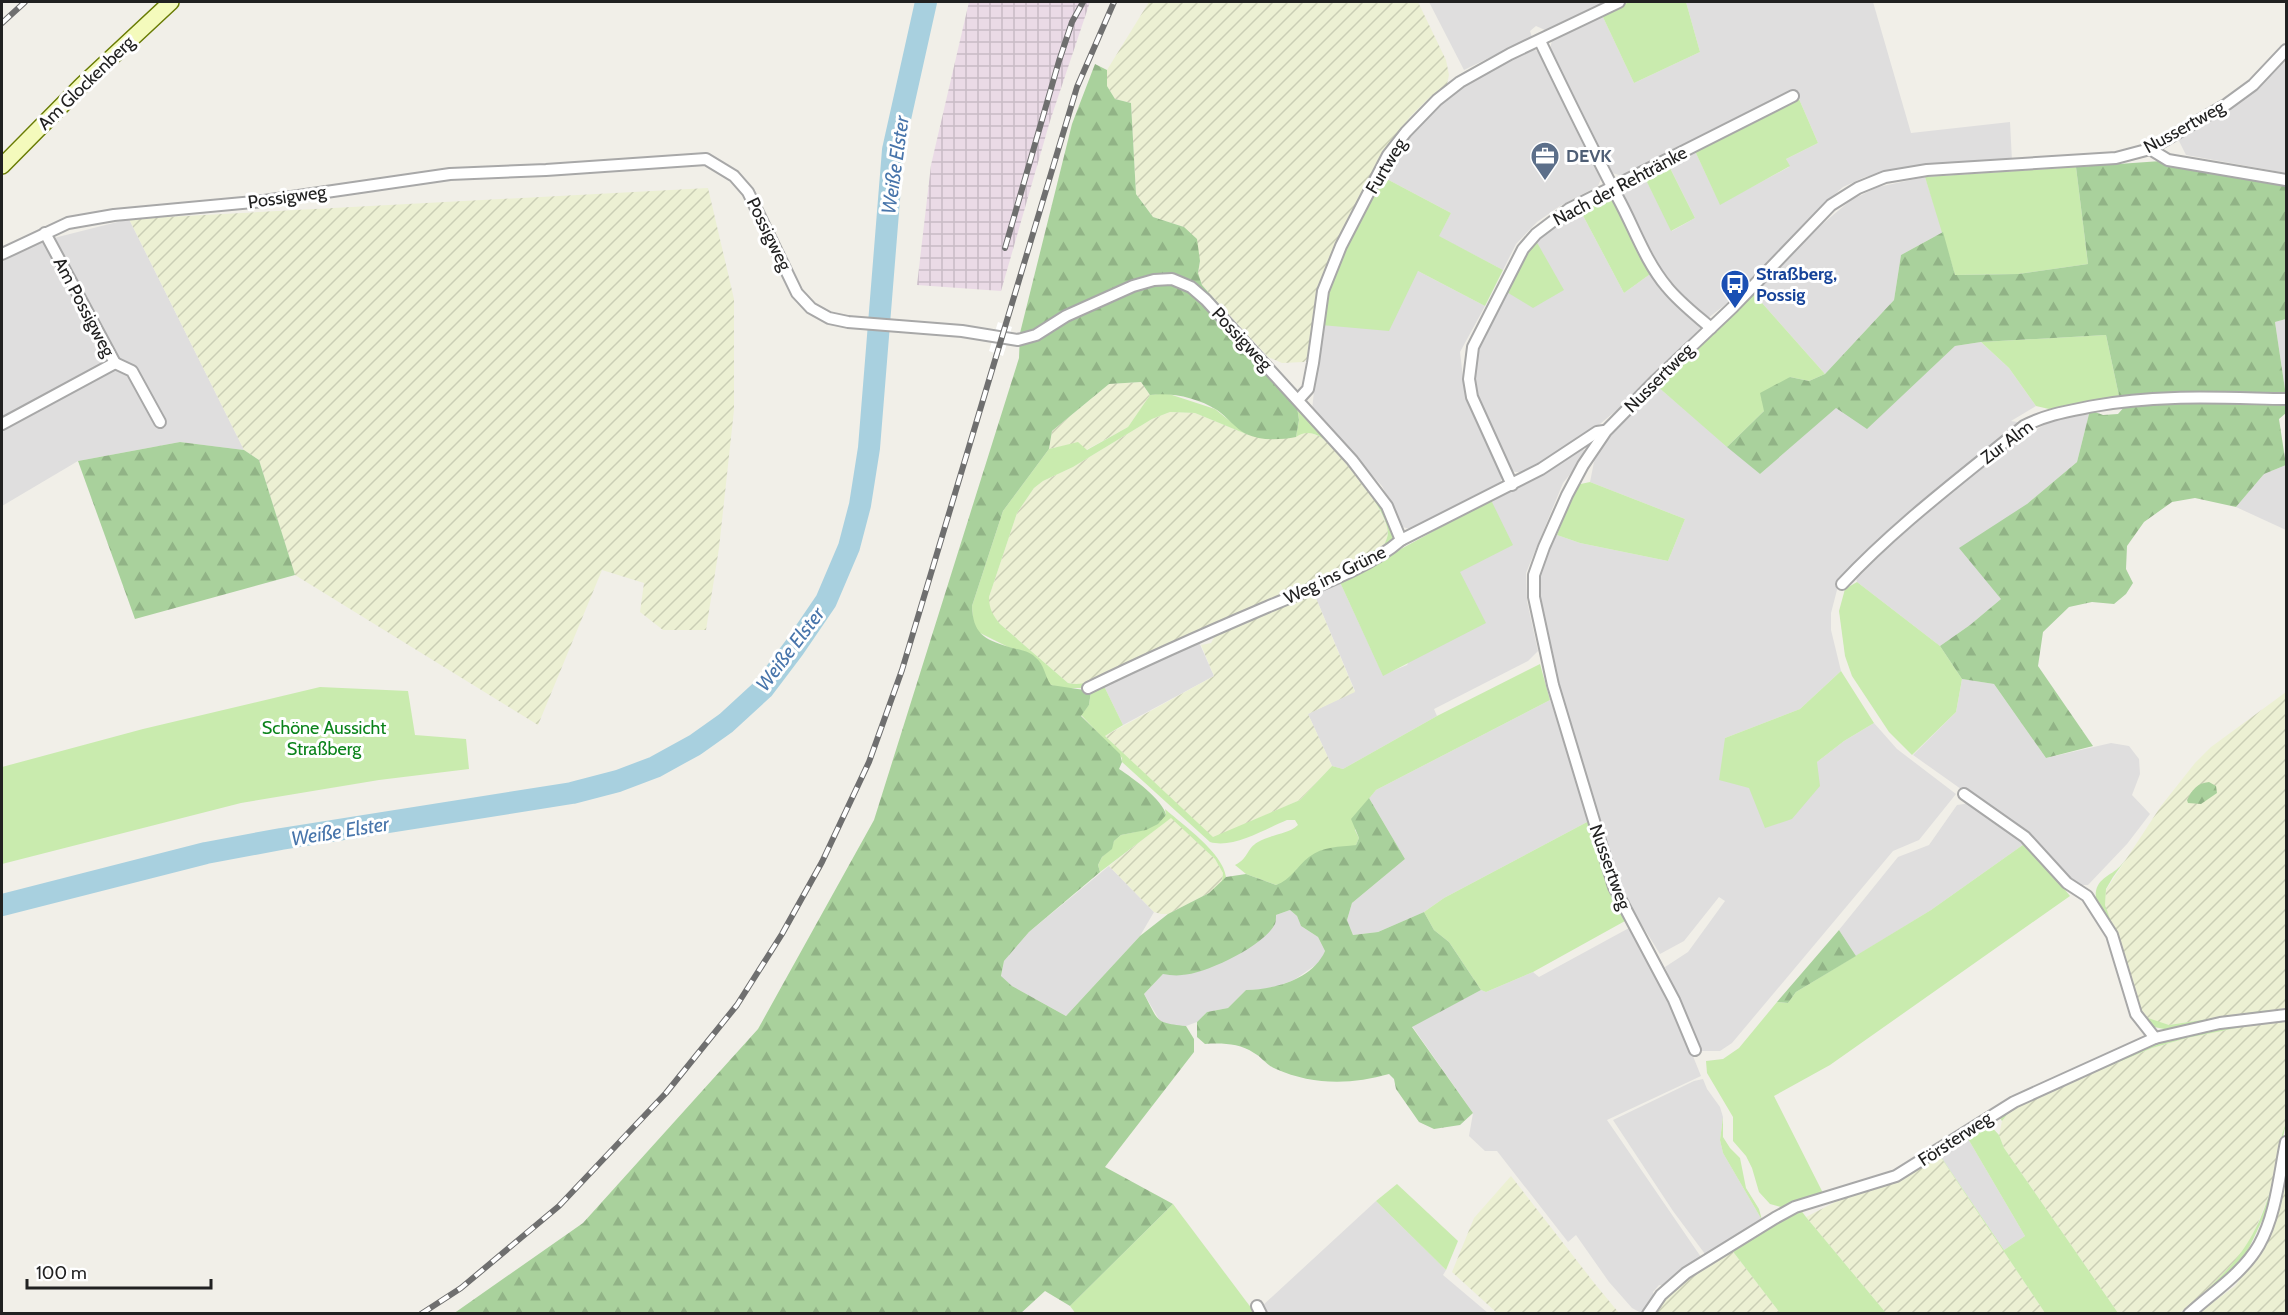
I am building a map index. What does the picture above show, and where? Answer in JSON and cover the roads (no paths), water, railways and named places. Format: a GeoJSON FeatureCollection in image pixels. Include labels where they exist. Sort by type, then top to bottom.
{"type":"FeatureCollection","features":[{"type":"Feature","properties":{"kind":"main road","name":"Am Glockenberg"},"geometry":{"type":"LineString","coordinates":[[2,166],[82,85],[171,2]]}},
{"type":"Feature","properties":{"kind":"street","name":"Furtweg"},"geometry":{"type":"LineString","coordinates":[[1298,400],[1308,389],[1314,363],[1323,291],[1341,246],[1388,155],[1437,100],[1460,82],[1510,54],[1619,2]]}},
{"type":"Feature","properties":{"kind":"street"},"geometry":{"type":"LineString","coordinates":[[1540,41],[1649,258],[1667,287],[1710,328]]}},
{"type":"Feature","properties":{"kind":"street","name":"Nussertweg"},"geometry":{"type":"LineString","coordinates":[[1695,1050],[1674,1000],[1614,887],[1553,686],[1534,597],[1534,575],[1572,485],[1606,431],[1831,205],[1858,188],[1885,177],[1927,170],[2116,158],[2150,150],[2227,104],[2253,85],[2286,51]]}},
{"type":"Feature","properties":{"kind":"street","name":"Nach der Rehtränke"},"geometry":{"type":"LineString","coordinates":[[1512,485],[1472,397],[1469,379],[1473,347],[1523,249],[1536,234],[1569,209],[1793,96]]}},
{"type":"Feature","properties":{"kind":"street"},"geometry":{"type":"LineString","coordinates":[[2150,150],[2168,160],[2286,180]]}},
{"type":"Feature","properties":{"kind":"street","name":"Possigweg"},"geometry":{"type":"LineString","coordinates":[[2,254],[68,223],[114,215],[264,201],[450,174],[706,159],[734,176],[748,192],[797,293],[812,308],[829,318],[848,322],[962,331],[1018,340],[1036,335],[1066,316],[1133,286],[1154,280],[1172,279],[1191,286],[1352,460],[1386,506],[1401,540]]}},
{"type":"Feature","properties":{"kind":"street","name":"Am Possigweg"},"geometry":{"type":"LineString","coordinates":[[2,424],[115,363],[45,233]]}},
{"type":"Feature","properties":{"kind":"street"},"geometry":{"type":"LineString","coordinates":[[115,363],[132,371],[160,422]]}},
{"type":"Feature","properties":{"kind":"street","name":"Zur Alm"},"geometry":{"type":"LineString","coordinates":[[1842,584],[1873,551],[2024,426],[2038,418],[2057,412],[2121,400],[2173,397],[2286,399]]}},
{"type":"Feature","properties":{"kind":"street","name":"Weg ins Grüne"},"geometry":{"type":"LineString","coordinates":[[1088,688],[1153,656],[1326,582],[1387,553],[1401,540],[1512,485],[1597,432],[1606,431]]}},
{"type":"Feature","properties":{"kind":"street"},"geometry":{"type":"LineString","coordinates":[[1964,794],[2025,837],[2067,884],[2087,896],[2112,935],[2136,1014],[2155,1038]]}},
{"type":"Feature","properties":{"kind":"street","name":"Försterweg"},"geometry":{"type":"LineString","coordinates":[[1648,1314],[1661,1295],[1686,1273],[1775,1218],[1795,1207],[1896,1176],[2014,1102],[2155,1038],[2220,1023],[2286,1015]]}},
{"type":"Feature","properties":{"kind":"street"},"geometry":{"type":"LineString","coordinates":[[2189,1314],[2238,1271],[2258,1246],[2273,1208],[2286,1142]]}},
{"type":"Feature","properties":{"kind":"waterway","name":"Weiße Elster"},"geometry":{"type":"LineString","coordinates":[[2,905],[206,853],[572,793],[618,781],[655,767],[695,745],[726,723],[763,689],[826,601],[849,547],[860,505],[869,448],[893,150],[926,2]]}},
{"type":"Feature","properties":{"kind":"railway"},"geometry":{"type":"LineString","coordinates":[[2,23],[25,2]]}},
{"type":"Feature","properties":{"kind":"railway"},"geometry":{"type":"LineString","coordinates":[[1005,248],[1059,61],[1072,22],[1083,2]]}},
{"type":"Feature","properties":{"kind":"railway"},"geometry":{"type":"LineString","coordinates":[[421,1314],[461,1288],[559,1206],[666,1093],[737,1005],[782,934],[822,862],[869,762],[902,670],[1077,87],[1114,2]]}},
{"type":"Feature","properties":{"kind":"place","name":"DEVK"},"geometry":{"type":"Point","coordinates":[1545,182]}},
{"type":"Feature","properties":{"kind":"place","name":"Straßberg, Possig"},"geometry":{"type":"Point","coordinates":[1735,310]}},
{"type":"Feature","properties":{"kind":"park label","name":"Schöne Aussicht Straßberg"},"geometry":{"type":"Point","coordinates":[324,738]}}]}
